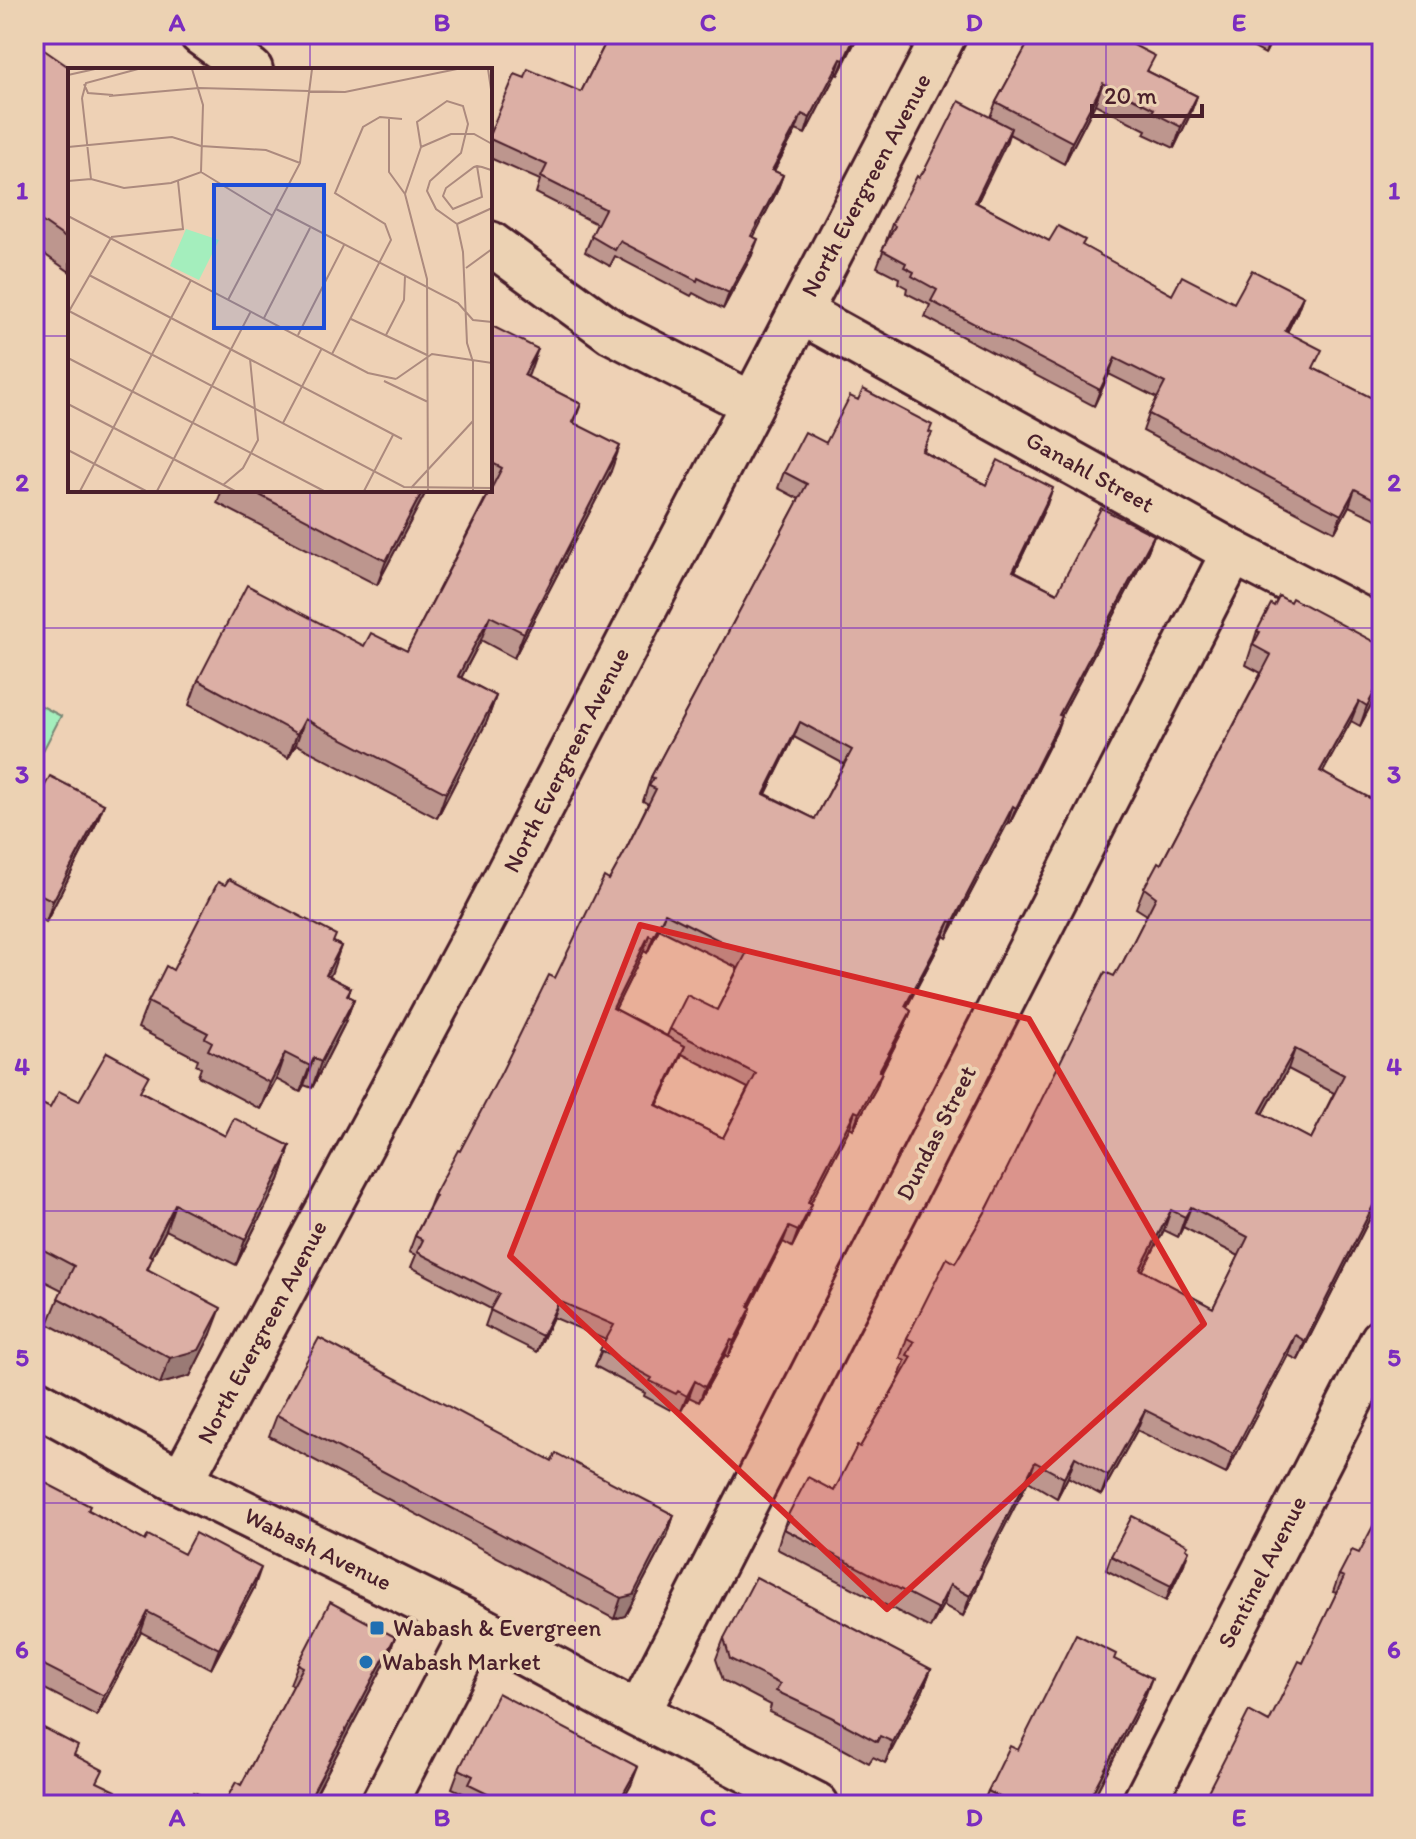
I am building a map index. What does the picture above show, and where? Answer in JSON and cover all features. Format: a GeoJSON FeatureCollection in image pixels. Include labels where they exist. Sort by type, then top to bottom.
{"type":"FeatureCollection","features":[{"type":"Feature","properties":{"kind":"street"},"geometry":{"type":"LineString","coordinates":[[201,34],[248,68]]}},
{"type":"Feature","properties":{"kind":"street","name":"North Evergreen Avenue"},"geometry":{"type":"LineString","coordinates":[[181,1482],[479,928],[945,34]]}},
{"type":"Feature","properties":{"kind":"street"},"geometry":{"type":"LineString","coordinates":[[492,244],[612,332],[751,403]]}},
{"type":"Feature","properties":{"kind":"street","name":"Ganahl Street"},"geometry":{"type":"LineString","coordinates":[[800,312],[1233,552],[1382,629]]}},
{"type":"Feature","properties":{"kind":"street","name":"Dundas Street"},"geometry":{"type":"LineString","coordinates":[[638,1714],[1233,552]]}},
{"type":"Feature","properties":{"kind":"street","name":"Sentinel Avenue"},"geometry":{"type":"LineString","coordinates":[[1143,1805],[1382,1340]]}},
{"type":"Feature","properties":{"kind":"street","name":"Wabash Avenue"},"geometry":{"type":"LineString","coordinates":[[34,1401],[181,1482],[476,1627],[816,1805]]}},
{"type":"Feature","properties":{"kind":"street"},"geometry":{"type":"LineString","coordinates":[[383,1805],[476,1627]]}},
{"type":"Feature","properties":{"kind":"highlighted area"},"geometry":{"type":"Polygon","coordinates":[[[640,925],[1029,1019],[1204,1324],[887,1609],[510,1256],[640,925]]]}},
{"type":"Feature","properties":{"kind":"green space"},"geometry":{"type":"Polygon","coordinates":[[[34,702],[61,716],[34,768],[34,702]]]}},
{"type":"Feature","properties":{"kind":"building"},"geometry":{"type":"Polygon","coordinates":[[[610,34],[856,34],[810,118],[802,114],[772,170],[783,175],[751,236],[758,239],[729,293],[698,278],[697,281],[620,241],[615,250],[591,236],[605,209],[541,177],[547,165],[492,140],[492,128],[515,74],[525,78],[528,69],[581,92],[610,34]]]}},
{"type":"Feature","properties":{"kind":"building"},"geometry":{"type":"Polygon","coordinates":[[[1033,34],[1115,34],[1155,56],[1147,71],[1197,96],[1181,127],[1152,112],[1154,109],[1103,83],[1072,142],[996,102],[1033,34]]]}},
{"type":"Feature","properties":{"kind":"building"},"geometry":{"type":"Polygon","coordinates":[[[34,43],[70,68],[68,240],[34,216],[34,43]]]}},
{"type":"Feature","properties":{"kind":"building"},"geometry":{"type":"Polygon","coordinates":[[[959,101],[1011,128],[975,202],[1049,241],[1058,226],[1085,240],[1082,245],[1172,295],[1182,276],[1234,303],[1252,270],[1303,296],[1285,331],[1322,350],[1313,368],[1382,403],[1382,503],[1355,489],[1341,515],[1149,414],[1165,383],[1115,358],[1100,390],[931,301],[937,290],[912,276],[914,272],[904,267],[906,263],[882,250],[895,226],[892,224],[917,176],[919,178],[925,169],[959,101]]]}},
{"type":"Feature","properties":{"kind":"building"},"geometry":{"type":"Polygon","coordinates":[[[492,326],[538,349],[524,375],[581,404],[572,422],[620,446],[524,633],[490,616],[458,676],[496,696],[446,793],[305,719],[297,734],[198,680],[247,585],[364,646],[371,633],[407,651],[502,468],[492,463],[492,326]]]}},
{"type":"Feature","properties":{"kind":"building"},"geometry":{"type":"Polygon","coordinates":[[[863,389],[932,425],[929,432],[932,433],[922,451],[986,485],[998,460],[1053,488],[1013,571],[1057,593],[1101,508],[1154,535],[1059,715],[1062,716],[1016,808],[1013,806],[905,1006],[911,1011],[879,1071],[882,1072],[859,1113],[855,1111],[808,1202],[812,1204],[798,1231],[789,1227],[748,1306],[751,1308],[734,1341],[731,1340],[705,1387],[695,1381],[687,1396],[650,1381],[652,1378],[600,1350],[614,1325],[559,1301],[542,1336],[490,1310],[499,1294],[417,1252],[423,1240],[415,1236],[549,975],[555,978],[604,877],[609,880],[623,855],[656,789],[649,786],[654,778],[651,777],[807,484],[784,472],[805,432],[826,443],[850,396],[858,400],[863,389]],[[800,722],[764,794],[815,819],[852,750],[800,722]],[[665,913],[653,937],[649,935],[613,1008],[685,1046],[656,1105],[723,1138],[756,1074],[670,1029],[687,995],[717,1010],[746,954],[665,913]]]}},
{"type":"Feature","properties":{"kind":"building"},"geometry":{"type":"Polygon","coordinates":[[[254,492],[422,492],[386,561],[254,492]]]}},
{"type":"Feature","properties":{"kind":"building"},"geometry":{"type":"Polygon","coordinates":[[[1279,596],[1290,602],[1292,598],[1382,646],[1382,678],[1367,706],[1359,701],[1320,771],[1377,802],[1371,812],[1382,818],[1382,1179],[1375,1192],[1379,1194],[1305,1341],[1295,1335],[1233,1454],[1145,1410],[1108,1476],[1075,1457],[1064,1478],[1035,1462],[980,1569],[983,1570],[970,1596],[950,1585],[938,1609],[784,1529],[791,1517],[788,1515],[808,1477],[834,1491],[857,1446],[860,1447],[912,1357],[907,1355],[914,1342],[907,1338],[947,1258],[955,1263],[987,1209],[1105,972],[1114,976],[1156,897],[1144,888],[1158,862],[1161,864],[1271,655],[1253,645],[1271,604],[1274,606],[1279,596]],[[1295,1049],[1260,1112],[1311,1139],[1344,1075],[1295,1049]],[[1191,1207],[1185,1217],[1171,1210],[1140,1269],[1213,1308],[1248,1237],[1191,1207]]]}},
{"type":"Feature","properties":{"kind":"building"},"geometry":{"type":"Polygon","coordinates":[[[50,776],[104,804],[53,901],[34,891],[34,806],[50,776]]]}},
{"type":"Feature","properties":{"kind":"building"},"geometry":{"type":"Polygon","coordinates":[[[229,879],[336,935],[333,942],[341,946],[326,975],[351,988],[347,995],[354,999],[321,1062],[314,1058],[310,1066],[285,1053],[270,1083],[208,1050],[212,1042],[205,1038],[208,1033],[148,1002],[166,966],[173,970],[218,882],[225,885],[229,879]]]}},
{"type":"Feature","properties":{"kind":"building"},"geometry":{"type":"Polygon","coordinates":[[[107,1052],[149,1075],[140,1091],[225,1136],[234,1118],[290,1146],[245,1240],[175,1204],[149,1255],[153,1257],[147,1269],[221,1308],[199,1350],[170,1358],[58,1298],[74,1266],[34,1245],[34,1100],[50,1108],[59,1091],[79,1101],[107,1052]]]}},
{"type":"Feature","properties":{"kind":"building"},"geometry":{"type":"Polygon","coordinates":[[[319,1338],[552,1461],[556,1453],[674,1515],[633,1595],[621,1598],[277,1415],[319,1338]]]}},
{"type":"Feature","properties":{"kind":"building"},"geometry":{"type":"Polygon","coordinates":[[[34,1477],[90,1506],[88,1510],[145,1541],[148,1535],[184,1554],[195,1533],[261,1568],[219,1649],[148,1612],[104,1696],[42,1664],[34,1680],[34,1477]]]}},
{"type":"Feature","properties":{"kind":"building"},"geometry":{"type":"Polygon","coordinates":[[[1382,1509],[1382,1805],[1201,1805],[1249,1711],[1269,1722],[1299,1661],[1303,1663],[1344,1577],[1339,1575],[1352,1550],[1359,1553],[1382,1509]]]}},
{"type":"Feature","properties":{"kind":"building"},"geometry":{"type":"Polygon","coordinates":[[[1132,1516],[1188,1545],[1186,1548],[1189,1550],[1171,1586],[1111,1556],[1132,1516]]]}},
{"type":"Feature","properties":{"kind":"building"},"geometry":{"type":"Polygon","coordinates":[[[756,1577],[931,1669],[893,1742],[880,1736],[877,1742],[776,1691],[780,1684],[730,1659],[724,1638],[756,1577]]]}},
{"type":"Feature","properties":{"kind":"building"},"geometry":{"type":"Polygon","coordinates":[[[330,1602],[395,1637],[306,1805],[223,1805],[236,1782],[241,1785],[303,1667],[298,1664],[330,1602]]]}},
{"type":"Feature","properties":{"kind":"building"},"geometry":{"type":"Polygon","coordinates":[[[1076,1634],[1116,1654],[1114,1659],[1152,1678],[1086,1805],[1015,1805],[988,1791],[1010,1746],[1018,1750],[1076,1634]]]}},
{"type":"Feature","properties":{"kind":"building"},"geometry":{"type":"Polygon","coordinates":[[[498,1693],[638,1767],[617,1805],[502,1805],[504,1801],[469,1784],[473,1776],[459,1769],[498,1693]]]}},
{"type":"Feature","properties":{"kind":"building"},"geometry":{"type":"Polygon","coordinates":[[[34,1723],[78,1746],[74,1755],[103,1770],[97,1782],[116,1791],[110,1801],[117,1805],[34,1805],[34,1723]]]}},
{"type":"Feature","properties":{"kind":"building"},"geometry":{"type":"Polygon","coordinates":[[[194,1792],[221,1805],[187,1805],[194,1792]]]}},
{"type":"Feature","properties":{"kind":"place","name":"Wabash & Evergreen"},"geometry":{"type":"Point","coordinates":[377,1628]}},
{"type":"Feature","properties":{"kind":"place","name":"Wabash Market"},"geometry":{"type":"Point","coordinates":[366,1662]}}]}
